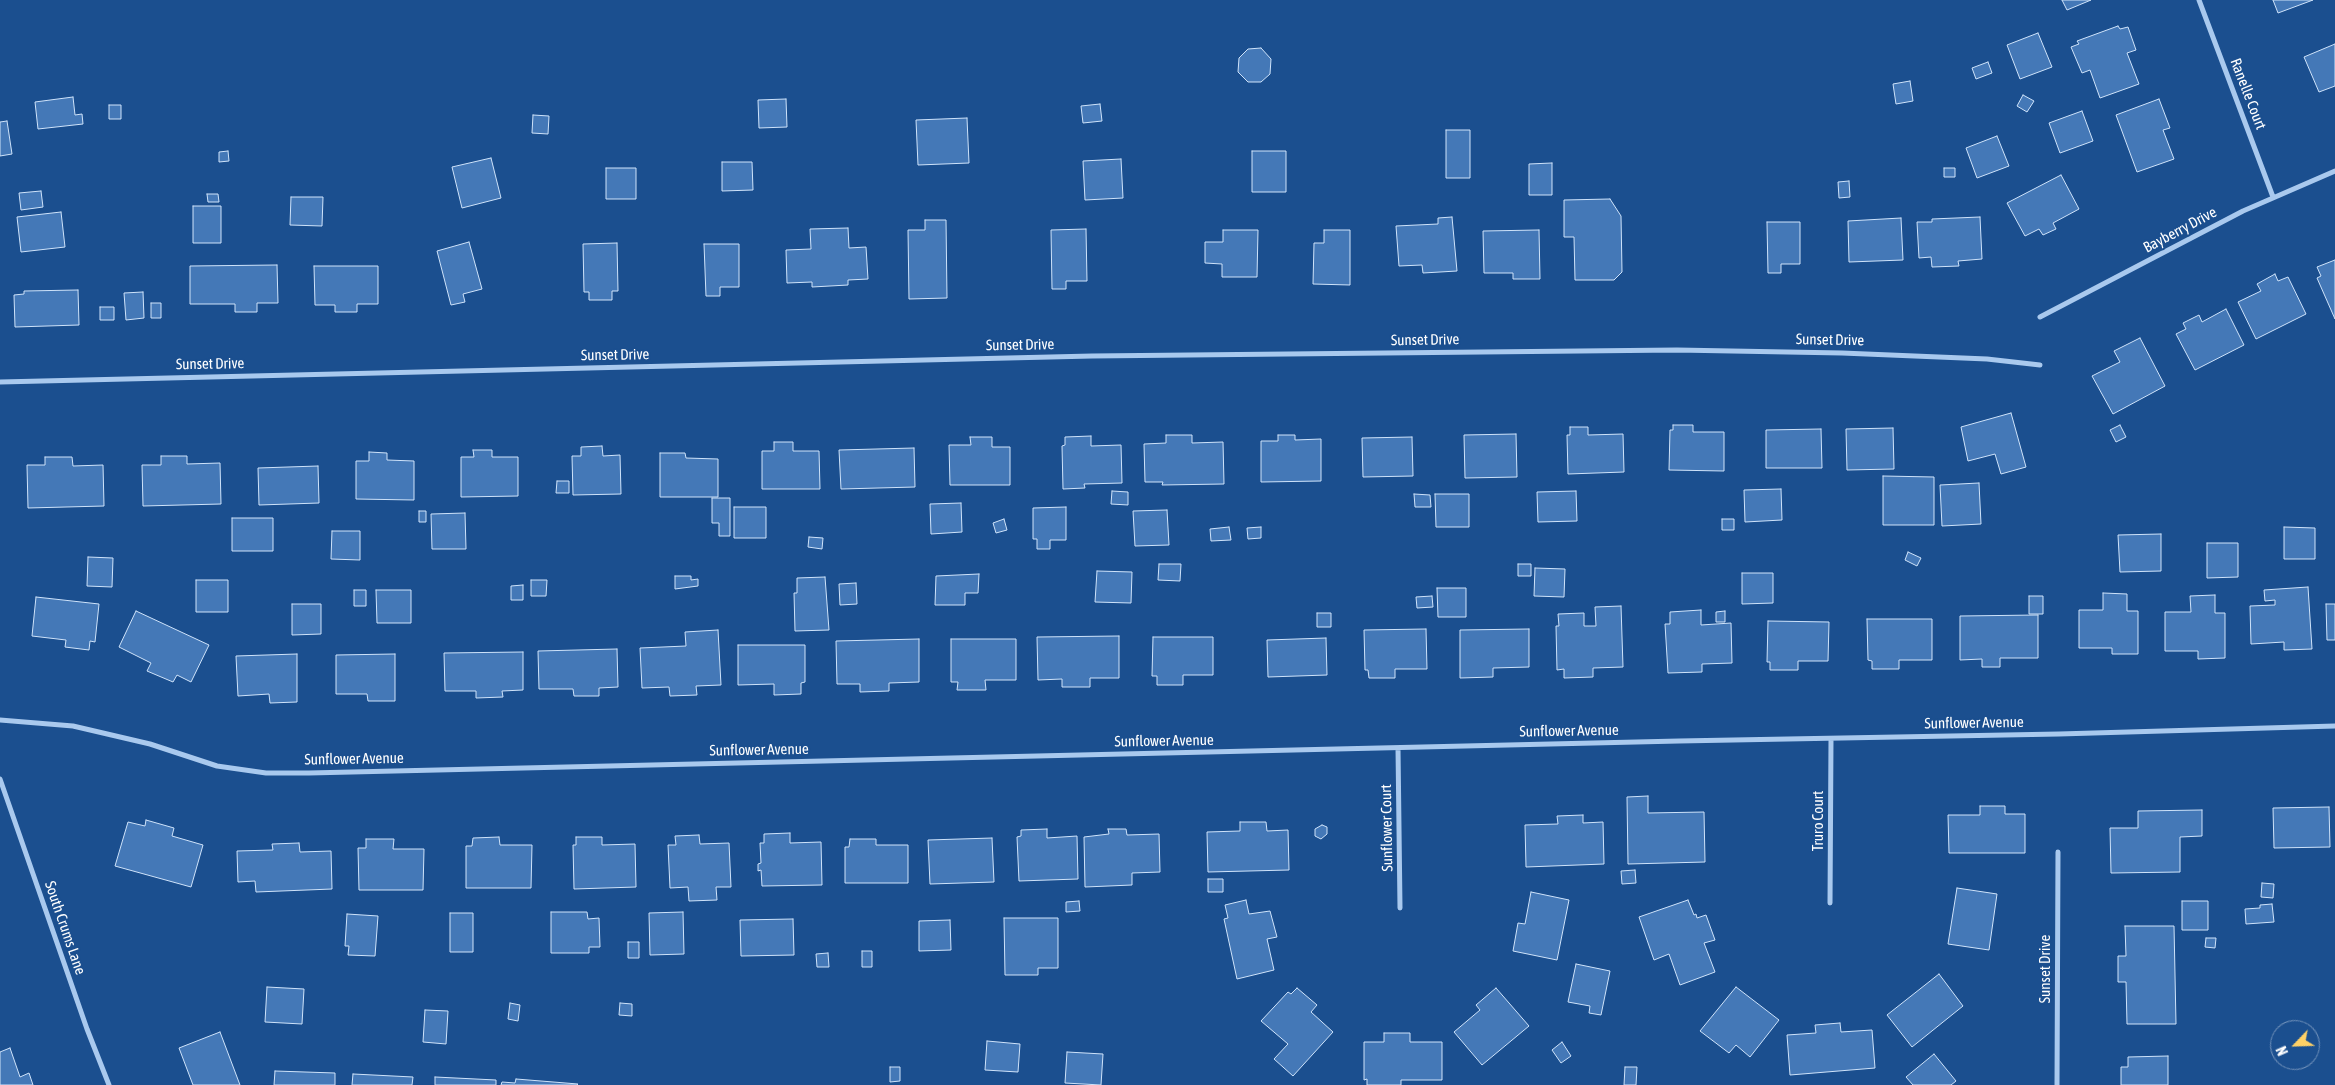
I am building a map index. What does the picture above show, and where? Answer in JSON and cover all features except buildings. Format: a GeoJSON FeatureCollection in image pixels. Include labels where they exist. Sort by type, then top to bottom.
{"type":"FeatureCollection","features":[{"type":"Feature","properties":{"kind":"street","name":"Ranelle Court"},"geometry":{"type":"LineString","coordinates":[[2199,0],[2273,197]]}},
{"type":"Feature","properties":{"kind":"street","name":"Bayberry Drive"},"geometry":{"type":"LineString","coordinates":[[2040,317],[2273,197],[2335,172]]}},
{"type":"Feature","properties":{"kind":"street","name":"Sunset Drive"},"geometry":{"type":"LineString","coordinates":[[0,382],[1092,356],[1677,350],[1852,353],[1987,359],[2040,365]]}},
{"type":"Feature","properties":{"kind":"street","name":"Sunflower Avenue"},"geometry":{"type":"LineString","coordinates":[[0,720],[73,726],[150,744],[218,766],[266,773],[2335,726]]}},
{"type":"Feature","properties":{"kind":"street","name":"Truro Court"},"geometry":{"type":"LineString","coordinates":[[1830,738],[1830,903]]}},
{"type":"Feature","properties":{"kind":"street","name":"Sunflower Court"},"geometry":{"type":"LineString","coordinates":[[1398,748],[1400,908]]}},
{"type":"Feature","properties":{"kind":"street","name":"South Crums Lane"},"geometry":{"type":"LineString","coordinates":[[0,779],[86,1029],[110,1085]]}},
{"type":"Feature","properties":{"kind":"street","name":"Sunset Drive"},"geometry":{"type":"LineString","coordinates":[[2057,1085],[2058,852]]}}]}
